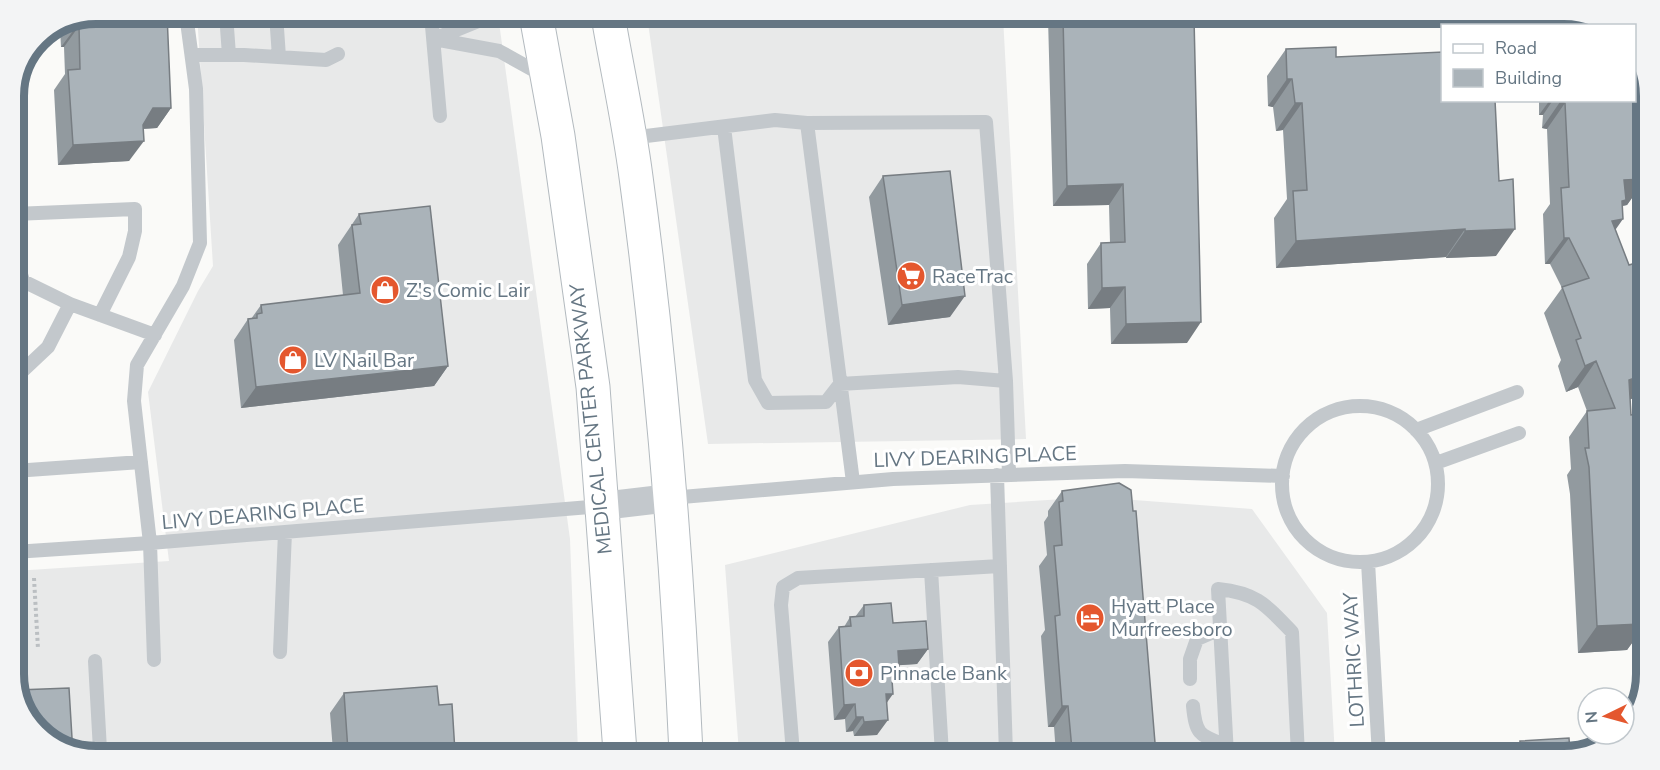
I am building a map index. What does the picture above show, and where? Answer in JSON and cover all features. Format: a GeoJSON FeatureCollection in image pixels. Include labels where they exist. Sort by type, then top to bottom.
{"type":"FeatureCollection","features":[{"type":"Feature","properties":{"kind":"main road","name":"MEDICAL CENTER PARKWAY"},"geometry":{"type":"LineString","coordinates":[[538,24],[558,136],[593,387],[618,746]]}},
{"type":"Feature","properties":{"kind":"main road"},"geometry":{"type":"LineString","coordinates":[[609,24],[636,176],[659,371],[679,606],[686,746]]}},
{"type":"Feature","properties":{"kind":"street"},"geometry":{"type":"LineString","coordinates":[[602,506],[670,498]]}},
{"type":"Feature","properties":{"kind":"lane","name":"LIVY DEARING PLACE"},"geometry":{"type":"LineString","coordinates":[[187,24],[196,89],[200,243],[183,286],[137,365],[134,401],[150,543],[602,506]]}},
{"type":"Feature","properties":{"kind":"lane"},"geometry":{"type":"LineString","coordinates":[[226,24],[229,55]]}},
{"type":"Feature","properties":{"kind":"lane"},"geometry":{"type":"LineString","coordinates":[[277,24],[279,57]]}},
{"type":"Feature","properties":{"kind":"lane"},"geometry":{"type":"LineString","coordinates":[[432,24],[440,116]]}},
{"type":"Feature","properties":{"kind":"lane"},"geometry":{"type":"LineString","coordinates":[[434,39],[471,24]]}},
{"type":"Feature","properties":{"kind":"lane"},"geometry":{"type":"LineString","coordinates":[[434,39],[499,51],[547,77]]}},
{"type":"Feature","properties":{"kind":"lane"},"geometry":{"type":"LineString","coordinates":[[192,55],[326,60],[338,54]]}},
{"type":"Feature","properties":{"kind":"lane"},"geometry":{"type":"LineString","coordinates":[[630,138],[775,120],[807,123],[986,122],[1006,381],[1000,566],[1006,746]]}},
{"type":"Feature","properties":{"kind":"lane"},"geometry":{"type":"LineString","coordinates":[[807,123],[853,482]]}},
{"type":"Feature","properties":{"kind":"lane"},"geometry":{"type":"LineString","coordinates":[[724,127],[755,380],[768,403],[826,402],[840,384],[958,377],[1006,381]]}},
{"type":"Feature","properties":{"kind":"lane"},"geometry":{"type":"LineString","coordinates":[[24,214],[135,209],[135,231],[129,257],[100,315]]}},
{"type":"Feature","properties":{"kind":"lane"},"geometry":{"type":"LineString","coordinates":[[24,281],[70,304],[155,335]]}},
{"type":"Feature","properties":{"kind":"lane"},"geometry":{"type":"LineString","coordinates":[[24,370],[48,347],[70,304]]}},
{"type":"Feature","properties":{"kind":"lane"},"geometry":{"type":"LineString","coordinates":[[1416,430],[1517,392]]}},
{"type":"Feature","properties":{"kind":"lane"},"geometry":{"type":"LineString","coordinates":[[1352,405],[1379,408],[1404,419],[1416,430],[1423,438],[1436,463],[1438,489],[1431,516],[1416,538],[1394,554],[1368,562],[1343,561],[1321,552],[1302,536],[1288,515],[1282,492],[1283,467],[1292,444],[1308,425],[1328,412],[1352,405]]}},
{"type":"Feature","properties":{"kind":"lane"},"geometry":{"type":"LineString","coordinates":[[1436,463],[1519,433]]}},
{"type":"Feature","properties":{"kind":"lane"},"geometry":{"type":"LineString","coordinates":[[24,470],[141,462]]}},
{"type":"Feature","properties":{"kind":"lane","name":"LIVY DEARING PLACE"},"geometry":{"type":"LineString","coordinates":[[670,498],[893,479],[1003,475],[1125,471],[1283,476]]}},
{"type":"Feature","properties":{"kind":"lane"},"geometry":{"type":"LineString","coordinates":[[280,652],[285,532]]}},
{"type":"Feature","properties":{"kind":"lane"},"geometry":{"type":"LineString","coordinates":[[24,551],[150,543],[154,660]]}},
{"type":"Feature","properties":{"kind":"lane","name":"LOTHRIC WAY"},"geometry":{"type":"LineString","coordinates":[[1368,562],[1378,746]]}},
{"type":"Feature","properties":{"kind":"lane"},"geometry":{"type":"LineString","coordinates":[[792,746],[781,605],[783,587],[798,578],[1000,566]]}},
{"type":"Feature","properties":{"kind":"lane"},"geometry":{"type":"LineString","coordinates":[[931,570],[942,746]]}},
{"type":"Feature","properties":{"kind":"lane"},"geometry":{"type":"LineString","coordinates":[[1227,746],[1218,589],[1238,591],[1263,602],[1292,632],[1298,746]]}},
{"type":"Feature","properties":{"kind":"lane"},"geometry":{"type":"LineString","coordinates":[[1190,679],[1190,659],[1197,639],[1220,629]]}},
{"type":"Feature","properties":{"kind":"lane"},"geometry":{"type":"LineString","coordinates":[[95,661],[100,746]]}},
{"type":"Feature","properties":{"kind":"lane"},"geometry":{"type":"LineString","coordinates":[[1193,706],[1195,726],[1205,738],[1219,746]]}},
{"type":"Feature","properties":{"kind":"path"},"geometry":{"type":"LineString","coordinates":[[34,578],[38,649]]}},
{"type":"Feature","properties":{"kind":"shaded area"},"geometry":{"type":"Polygon","coordinates":[[[198,24],[499,24],[570,539],[578,746],[96,746],[69,741],[52,731],[36,714],[31,706],[24,679],[24,570],[169,561],[148,392],[198,291],[213,266],[198,24]]]}},
{"type":"Feature","properties":{"kind":"shaded area"},"geometry":{"type":"Polygon","coordinates":[[[648,24],[1003,24],[1026,439],[708,444],[648,24]]]}},
{"type":"Feature","properties":{"kind":"shaded area"},"geometry":{"type":"Polygon","coordinates":[[[1095,497],[1252,509],[1327,613],[1334,746],[738,746],[725,565],[970,505],[1095,497]]]}},
{"type":"Feature","properties":{"kind":"building"},"geometry":{"type":"Polygon","coordinates":[[[96,24],[167,24],[171,108],[153,108],[143,125],[144,141],[73,145],[68,70],[80,69],[79,26],[76,27],[82,25],[96,24]]]}},
{"type":"Feature","properties":{"kind":"building"},"geometry":{"type":"Polygon","coordinates":[[[1063,24],[1194,24],[1201,322],[1126,324],[1125,287],[1102,288],[1101,243],[1125,242],[1123,184],[1067,186],[1063,24]]]}},
{"type":"Feature","properties":{"kind":"building"},"geometry":{"type":"Polygon","coordinates":[[[1336,47],[1336,57],[1441,52],[1441,102],[1495,102],[1499,181],[1513,179],[1515,229],[1465,231],[1465,229],[1296,241],[1293,191],[1307,190],[1302,103],[1295,103],[1292,79],[1287,79],[1286,49],[1336,47]]]}},
{"type":"Feature","properties":{"kind":"building"},"geometry":{"type":"Polygon","coordinates":[[[1560,102],[1636,102],[1636,179],[1624,180],[1626,200],[1622,201],[1623,219],[1612,221],[1629,265],[1636,263],[1636,378],[1629,380],[1631,415],[1636,415],[1636,624],[1597,626],[1589,467],[1585,448],[1589,448],[1587,411],[1615,408],[1596,361],[1585,366],[1576,340],[1581,338],[1562,287],[1589,278],[1569,238],[1564,238],[1561,188],[1569,187],[1565,103],[1560,102]]]}},
{"type":"Feature","properties":{"kind":"building"},"geometry":{"type":"Polygon","coordinates":[[[950,171],[965,296],[902,305],[883,176],[950,171]]]}},
{"type":"Feature","properties":{"kind":"building"},"geometry":{"type":"Polygon","coordinates":[[[430,206],[448,366],[256,387],[248,319],[257,318],[257,314],[262,313],[261,305],[360,293],[352,225],[361,224],[359,214],[430,206]]]}},
{"type":"Feature","properties":{"kind":"building","name":"Hyatt Place Murfreesboro"},"geometry":{"type":"Polygon","coordinates":[[[1119,483],[1131,490],[1133,511],[1136,511],[1155,746],[1072,746],[1068,706],[1062,706],[1055,616],[1060,615],[1054,546],[1062,545],[1059,502],[1063,501],[1062,491],[1119,483]]]}},
{"type":"Feature","properties":{"kind":"building","name":"Pinnacle Bank"},"geometry":{"type":"Polygon","coordinates":[[[891,603],[893,623],[926,621],[928,649],[898,651],[899,666],[891,666],[893,694],[886,694],[888,720],[864,722],[863,717],[856,717],[855,704],[844,705],[839,627],[851,626],[850,617],[864,616],[864,605],[891,603]]]}},
{"type":"Feature","properties":{"kind":"building"},"geometry":{"type":"Polygon","coordinates":[[[437,686],[439,705],[452,704],[455,746],[348,746],[344,693],[437,686]]]}},
{"type":"Feature","properties":{"kind":"building"},"geometry":{"type":"Polygon","coordinates":[[[69,688],[72,738],[67,740],[60,736],[42,721],[31,706],[26,690],[69,688]]]}},
{"type":"Feature","properties":{"kind":"building"},"geometry":{"type":"Polygon","coordinates":[[[1569,738],[1570,746],[1520,746],[1520,741],[1569,738]]]}},
{"type":"Feature","properties":{"kind":"place","name":"RaceTrac"},"geometry":{"type":"Point","coordinates":[911,276]}},
{"type":"Feature","properties":{"kind":"place","name":"Z's Comic Lair"},"geometry":{"type":"Point","coordinates":[385,290]}},
{"type":"Feature","properties":{"kind":"place","name":"LV Nail Bar"},"geometry":{"type":"Point","coordinates":[293,360]}},
{"type":"Feature","properties":{"kind":"place","name":"Hyatt Place Murfreesboro"},"geometry":{"type":"Point","coordinates":[1090,618]}},
{"type":"Feature","properties":{"kind":"place","name":"Pinnacle Bank"},"geometry":{"type":"Point","coordinates":[859,673]}}]}
